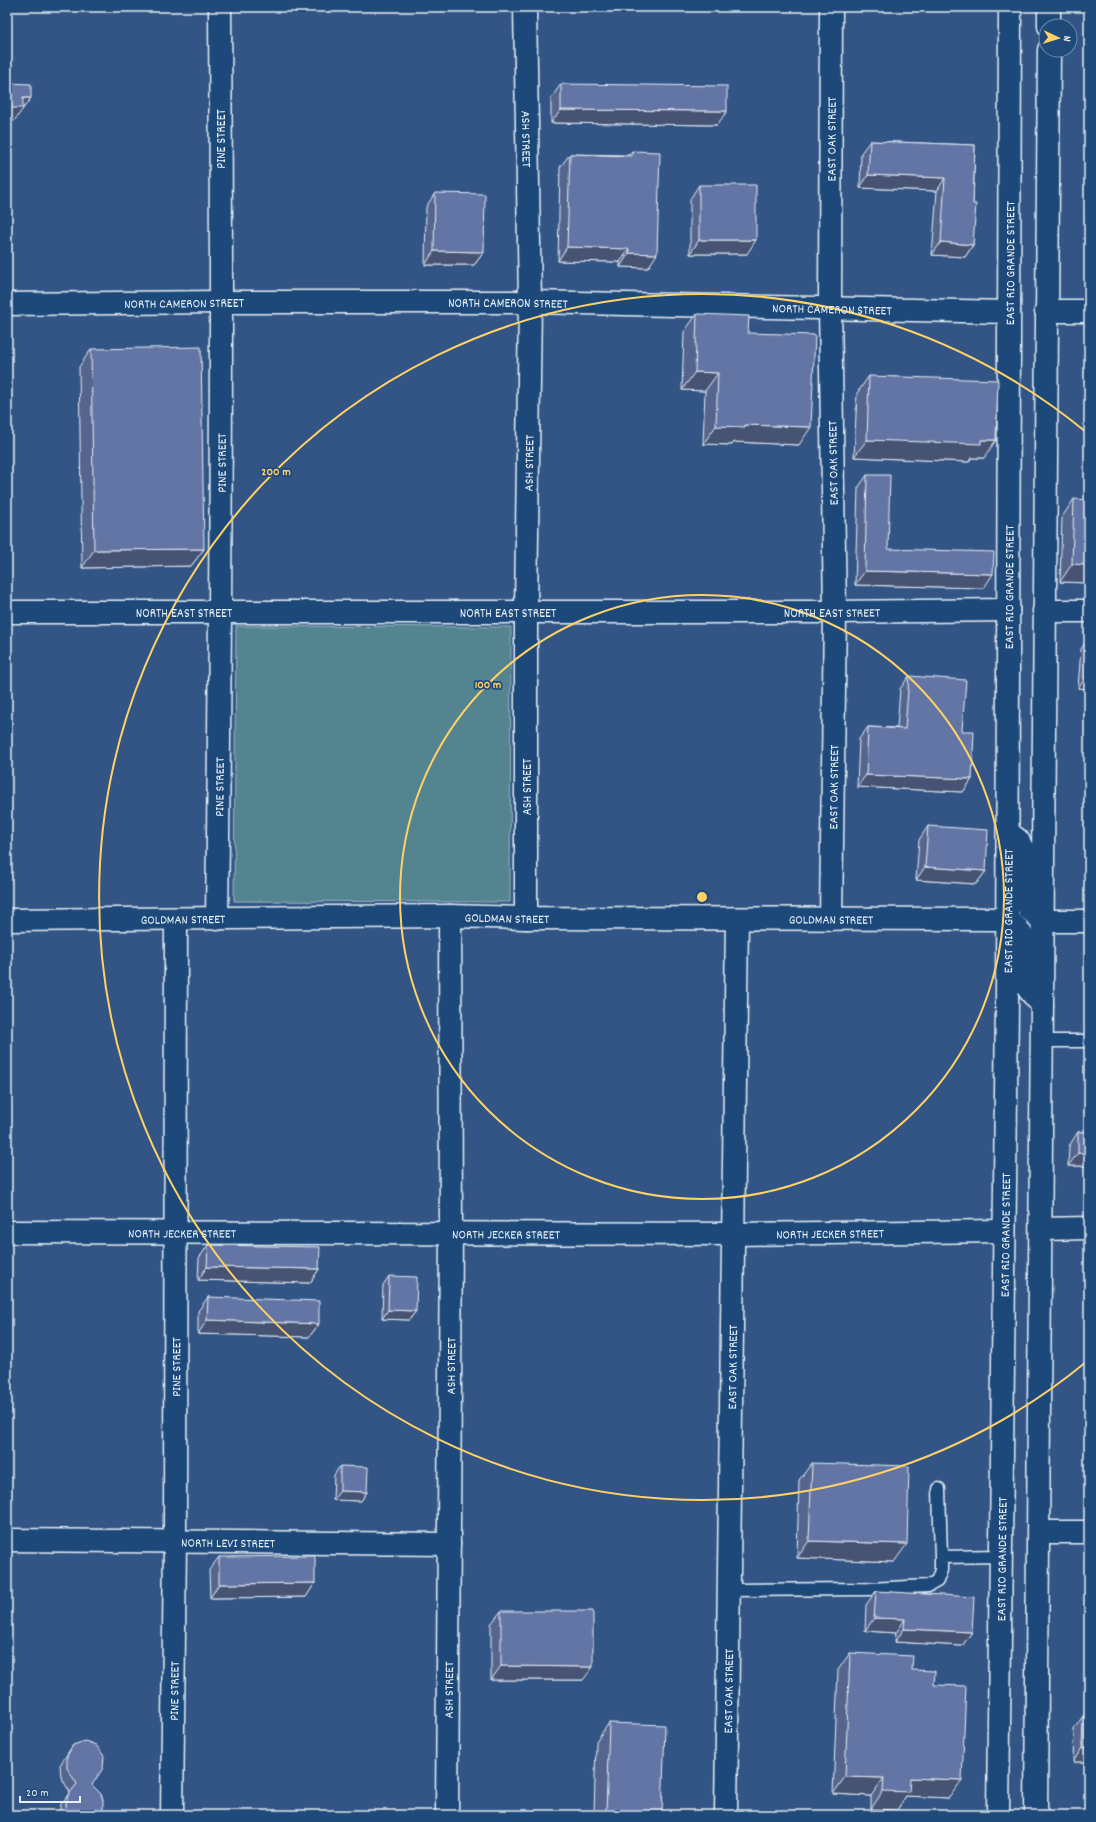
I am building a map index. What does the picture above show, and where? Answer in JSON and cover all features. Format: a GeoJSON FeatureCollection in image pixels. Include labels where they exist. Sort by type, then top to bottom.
{"type":"FeatureCollection","features":[{"type":"Feature","properties":{"kind":"street","name":"PINE STREET"},"geometry":{"type":"LineString","coordinates":[[217,919],[221,611],[222,302],[220,7]]}},
{"type":"Feature","properties":{"kind":"street","name":"ASH STREET"},"geometry":{"type":"LineString","coordinates":[[525,7],[530,302],[526,612],[526,918]]}},
{"type":"Feature","properties":{"kind":"street","name":"EAST OAK STREET"},"geometry":{"type":"LineString","coordinates":[[831,7],[830,307],[835,612],[831,919]]}},
{"type":"Feature","properties":{"kind":"street","name":"EAST RIO GRANDE STREET"},"geometry":{"type":"LineString","coordinates":[[998,1815],[1008,832],[1010,7]]}},
{"type":"Feature","properties":{"kind":"street"},"geometry":{"type":"LineString","coordinates":[[1049,7],[1049,18]]}},
{"type":"Feature","properties":{"kind":"street"},"geometry":{"type":"LineString","coordinates":[[1036,1815],[1048,58]]}},
{"type":"Feature","properties":{"kind":"street","name":"NORTH CAMERON STREET"},"geometry":{"type":"LineString","coordinates":[[7,304],[530,302],[830,307],[1009,312]]}},
{"type":"Feature","properties":{"kind":"street"},"geometry":{"type":"LineString","coordinates":[[1046,311],[1089,311]]}},
{"type":"Feature","properties":{"kind":"street","name":"NORTH EAST STREET"},"geometry":{"type":"LineString","coordinates":[[7,612],[835,612],[1008,610]]}},
{"type":"Feature","properties":{"kind":"street"},"geometry":{"type":"LineString","coordinates":[[1044,611],[1089,611]]}},
{"type":"Feature","properties":{"kind":"street"},"geometry":{"type":"LineString","coordinates":[[1008,832],[1018,840],[1023,850],[1024,893],[1029,909],[1043,921],[1089,921]]}},
{"type":"Feature","properties":{"kind":"street","name":"ASH STREET"},"geometry":{"type":"LineString","coordinates":[[447,1815],[451,1233],[450,916]]}},
{"type":"Feature","properties":{"kind":"street","name":"GOLDMAN STREET"},"geometry":{"type":"LineString","coordinates":[[7,920],[450,916],[526,918],[1007,919]]}},
{"type":"Feature","properties":{"kind":"street","name":"PINE STREET"},"geometry":{"type":"LineString","coordinates":[[172,1815],[175,1542],[176,919]]}},
{"type":"Feature","properties":{"kind":"street","name":"EAST OAK STREET"},"geometry":{"type":"LineString","coordinates":[[726,1815],[732,1234],[738,919]]}},
{"type":"Feature","properties":{"kind":"street"},"geometry":{"type":"LineString","coordinates":[[1007,919],[1016,925],[1023,934],[1024,981],[1042,1005]]}},
{"type":"Feature","properties":{"kind":"street"},"geometry":{"type":"LineString","coordinates":[[1041,1229],[1089,1228]]}},
{"type":"Feature","properties":{"kind":"street","name":"NORTH JECKER STREET"},"geometry":{"type":"LineString","coordinates":[[7,1232],[732,1234],[1004,1231]]}},
{"type":"Feature","properties":{"kind":"street"},"geometry":{"type":"LineString","coordinates":[[1039,1532],[1089,1532]]}},
{"type":"Feature","properties":{"kind":"street","name":"NORTH LEVI STREET"},"geometry":{"type":"LineString","coordinates":[[7,1540],[449,1544]]}},
{"type":"Feature","properties":{"kind":"lane"},"geometry":{"type":"LineString","coordinates":[[1042,1041],[1089,1041]]}},
{"type":"Feature","properties":{"kind":"lane"},"geometry":{"type":"LineString","coordinates":[[728,1590],[869,1589],[928,1586],[937,1581],[941,1570],[939,1489]]}},
{"type":"Feature","properties":{"kind":"lane"},"geometry":{"type":"LineString","coordinates":[[941,1557],[1001,1556]]}},
{"type":"Feature","properties":{"kind":"green space"},"geometry":{"type":"Polygon","coordinates":[[[236,626],[511,627],[510,902],[234,901],[236,626]]]}},
{"type":"Feature","properties":{"kind":"building"},"geometry":{"type":"Polygon","coordinates":[[[7,83],[31,84],[31,98],[23,98],[23,108],[7,108],[7,83]]]}},
{"type":"Feature","properties":{"kind":"building"},"geometry":{"type":"Polygon","coordinates":[[[561,84],[727,86],[727,111],[561,110],[561,84]]]}},
{"type":"Feature","properties":{"kind":"building"},"geometry":{"type":"Polygon","coordinates":[[[870,141],[975,145],[973,204],[976,204],[973,245],[941,242],[945,178],[868,175],[870,141]]]}},
{"type":"Feature","properties":{"kind":"building"},"geometry":{"type":"Polygon","coordinates":[[[632,151],[660,152],[657,254],[629,253],[629,249],[567,247],[570,154],[632,156],[632,151]]]}},
{"type":"Feature","properties":{"kind":"building"},"geometry":{"type":"Polygon","coordinates":[[[699,185],[756,185],[756,240],[699,240],[699,185]]]}},
{"type":"Feature","properties":{"kind":"building"},"geometry":{"type":"Polygon","coordinates":[[[435,193],[485,194],[484,252],[434,251],[435,193]]]}},
{"type":"Feature","properties":{"kind":"building"},"geometry":{"type":"Polygon","coordinates":[[[697,314],[749,316],[748,333],[815,335],[811,427],[745,425],[745,427],[716,426],[718,373],[695,372],[697,314]]]}},
{"type":"Feature","properties":{"kind":"building"},"geometry":{"type":"Polygon","coordinates":[[[201,347],[204,549],[94,550],[91,349],[201,347]]]}},
{"type":"Feature","properties":{"kind":"building"},"geometry":{"type":"Polygon","coordinates":[[[869,376],[998,380],[996,440],[981,440],[981,444],[867,440],[869,376]]]}},
{"type":"Feature","properties":{"kind":"building"},"geometry":{"type":"Polygon","coordinates":[[[867,475],[890,475],[888,549],[994,552],[993,574],[865,571],[867,475]]]}},
{"type":"Feature","properties":{"kind":"building"},"geometry":{"type":"Polygon","coordinates":[[[1074,499],[1089,500],[1089,565],[1072,564],[1074,499]]]}},
{"type":"Feature","properties":{"kind":"building"},"geometry":{"type":"Polygon","coordinates":[[[909,676],[966,680],[962,731],[974,731],[972,779],[866,775],[868,727],[905,729],[909,676]]]}},
{"type":"Feature","properties":{"kind":"building"},"geometry":{"type":"Polygon","coordinates":[[[928,826],[988,830],[986,871],[925,867],[928,826]]]}},
{"type":"Feature","properties":{"kind":"building"},"geometry":{"type":"Polygon","coordinates":[[[1078,1132],[1089,1132],[1089,1153],[1078,1153],[1078,1132]]]}},
{"type":"Feature","properties":{"kind":"building"},"geometry":{"type":"Polygon","coordinates":[[[208,1245],[320,1247],[319,1269],[207,1267],[208,1245]]]}},
{"type":"Feature","properties":{"kind":"building"},"geometry":{"type":"Polygon","coordinates":[[[389,1276],[417,1277],[416,1311],[388,1310],[389,1276]]]}},
{"type":"Feature","properties":{"kind":"building"},"geometry":{"type":"Polygon","coordinates":[[[208,1297],[319,1301],[319,1324],[207,1320],[208,1297]]]}},
{"type":"Feature","properties":{"kind":"building"},"geometry":{"type":"Polygon","coordinates":[[[812,1463],[909,1466],[907,1544],[809,1541],[812,1463]]]}},
{"type":"Feature","properties":{"kind":"building"},"geometry":{"type":"Polygon","coordinates":[[[340,1466],[368,1467],[367,1492],[340,1491],[340,1466]]]}},
{"type":"Feature","properties":{"kind":"building"},"geometry":{"type":"Polygon","coordinates":[[[315,1556],[315,1583],[219,1584],[219,1557],[315,1556]]]}},
{"type":"Feature","properties":{"kind":"building"},"geometry":{"type":"Polygon","coordinates":[[[876,1591],[974,1597],[972,1632],[904,1629],[905,1619],[874,1618],[876,1591]]]}},
{"type":"Feature","properties":{"kind":"building"},"geometry":{"type":"Polygon","coordinates":[[[501,1611],[593,1611],[593,1667],[501,1666],[501,1611]]]}},
{"type":"Feature","properties":{"kind":"building"},"geometry":{"type":"Polygon","coordinates":[[[850,1653],[913,1656],[912,1670],[935,1671],[934,1685],[966,1686],[962,1780],[910,1778],[909,1792],[883,1791],[884,1778],[845,1777],[850,1653]]]}},
{"type":"Feature","properties":{"kind":"building"},"geometry":{"type":"Polygon","coordinates":[[[1083,1716],[1089,1716],[1089,1749],[1082,1748],[1083,1716]]]}},
{"type":"Feature","properties":{"kind":"building"},"geometry":{"type":"Polygon","coordinates":[[[609,1723],[665,1725],[662,1815],[606,1815],[609,1723]]]}},
{"type":"Feature","properties":{"kind":"building"},"geometry":{"type":"Polygon","coordinates":[[[85,1741],[96,1745],[104,1756],[103,1768],[92,1785],[101,1794],[103,1800],[103,1812],[101,1815],[69,1815],[65,1808],[68,1795],[77,1784],[67,1768],[67,1756],[73,1745],[85,1741]]]}}]}
